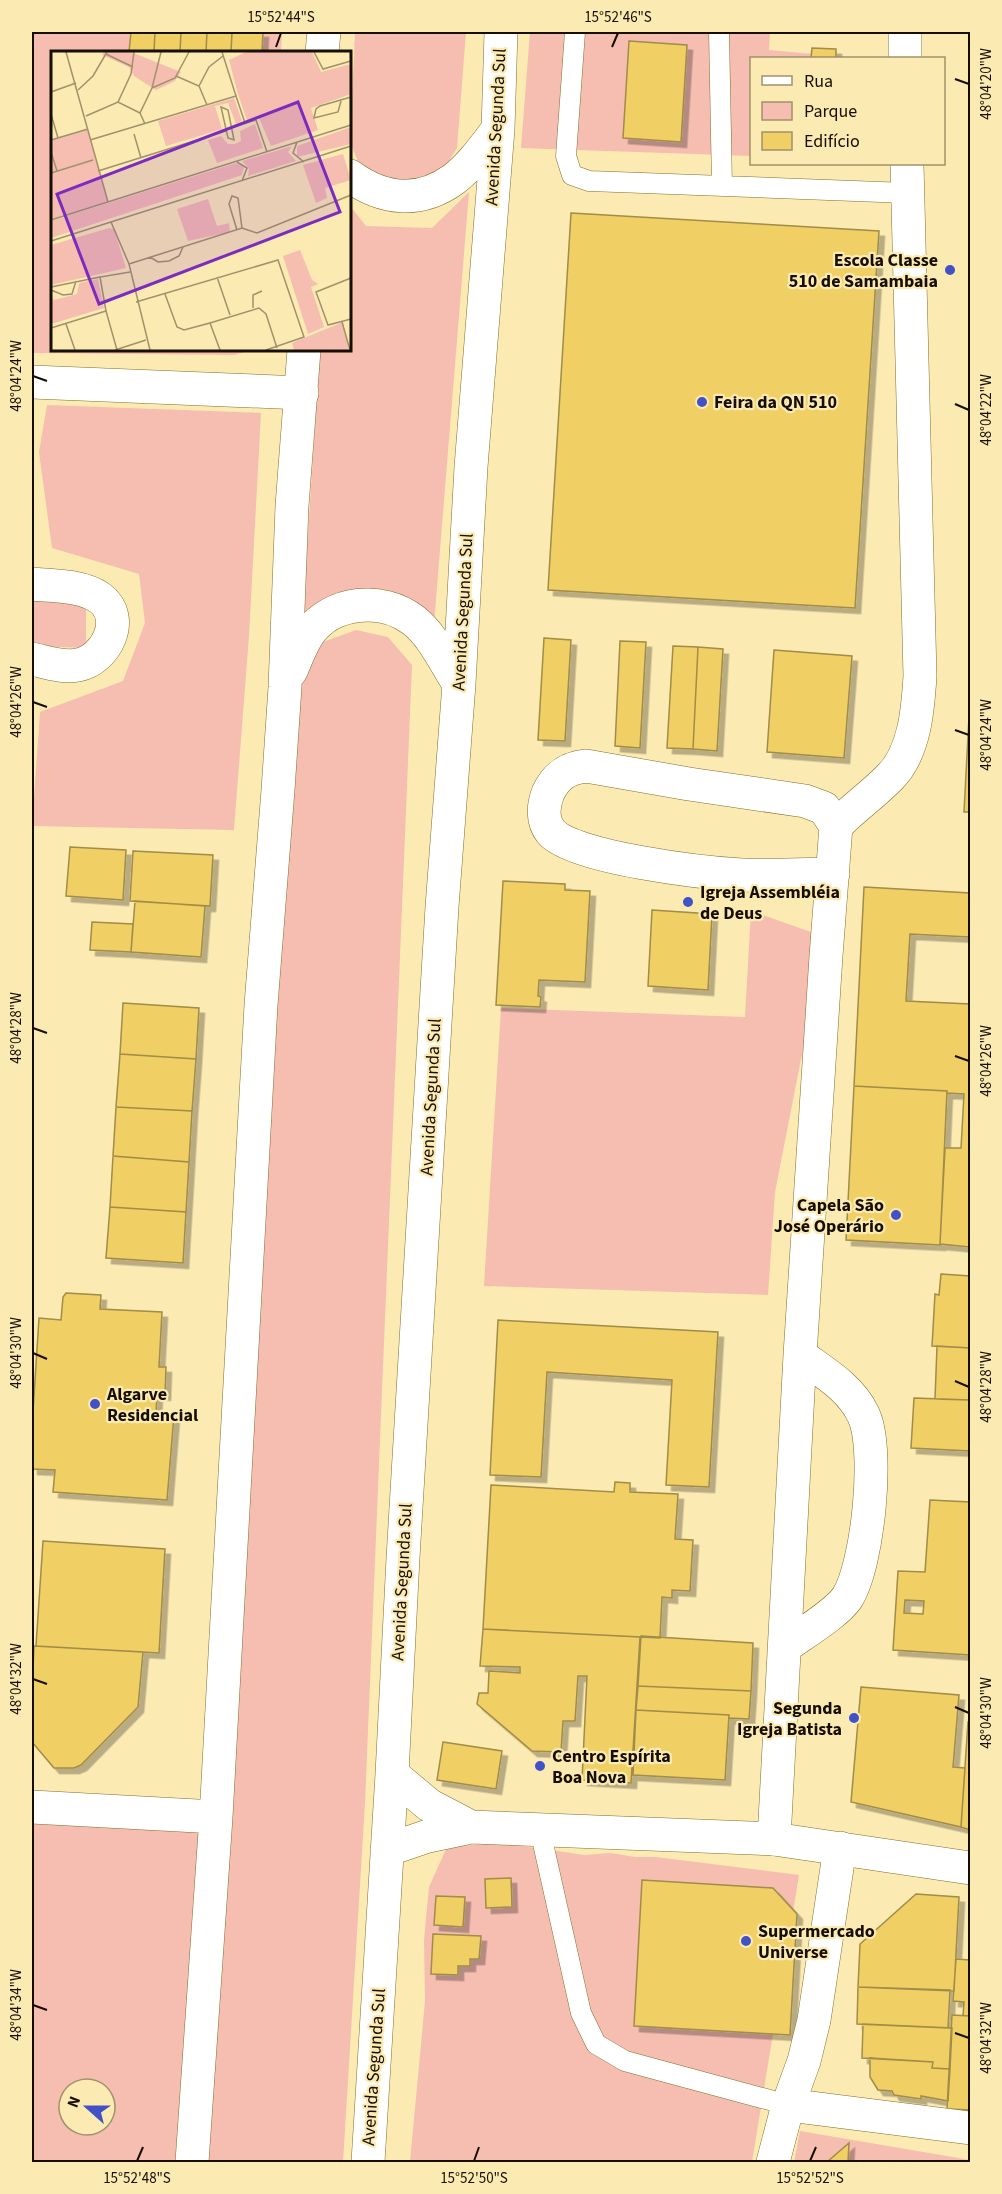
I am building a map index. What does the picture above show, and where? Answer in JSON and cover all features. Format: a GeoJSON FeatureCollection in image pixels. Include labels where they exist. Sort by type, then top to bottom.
{"type":"FeatureCollection","features":[{"type":"Feature","properties":{"kind":"street"},"geometry":{"type":"LineString","coordinates":[[322,51],[324,32]]}},
{"type":"Feature","properties":{"kind":"street","name":"Avenida Segunda Sul"},"geometry":{"type":"LineString","coordinates":[[368,2163],[442,907],[459,684],[471,467],[498,129],[501,32]]}},
{"type":"Feature","properties":{"kind":"street"},"geometry":{"type":"LineString","coordinates":[[905,32],[905,57]]}},
{"type":"Feature","properties":{"kind":"street"},"geometry":{"type":"LineString","coordinates":[[351,177],[393,196],[415,196],[436,190],[456,178],[498,129]]}},
{"type":"Feature","properties":{"kind":"street"},"geometry":{"type":"LineString","coordinates":[[837,826],[894,774],[903,758],[917,719],[920,664],[907,178]]}},
{"type":"Feature","properties":{"kind":"street"},"geometry":{"type":"LineString","coordinates":[[192,2163],[216,1817],[260,1017],[285,687],[292,506],[304,351]]}},
{"type":"Feature","properties":{"kind":"street"},"geometry":{"type":"LineString","coordinates":[[32,382],[302,393]]}},
{"type":"Feature","properties":{"kind":"street"},"geometry":{"type":"LineString","coordinates":[[32,584],[87,592],[100,598],[108,608],[112,620],[105,649],[94,660],[76,666],[57,665],[32,659]]}},
{"type":"Feature","properties":{"kind":"street"},"geometry":{"type":"LineString","coordinates":[[285,687],[298,652],[309,633],[323,619],[338,610],[356,605],[389,608],[413,620],[424,630],[459,684]]}},
{"type":"Feature","properties":{"kind":"street"},"geometry":{"type":"LineString","coordinates":[[774,1839],[800,1354],[826,956],[833,874],[837,826],[824,808],[805,801],[586,766],[573,767],[555,780],[544,806],[544,817],[552,834],[564,842],[600,854],[662,866],[741,875],[833,874]]}},
{"type":"Feature","properties":{"kind":"street"},"geometry":{"type":"LineString","coordinates":[[786,1646],[846,1599],[862,1558],[870,1512],[869,1435],[864,1416],[843,1387],[800,1354]]}},
{"type":"Feature","properties":{"kind":"street"},"geometry":{"type":"LineString","coordinates":[[392,1774],[429,1805],[471,1827]]}},
{"type":"Feature","properties":{"kind":"street"},"geometry":{"type":"LineString","coordinates":[[32,1807],[216,1817]]}},
{"type":"Feature","properties":{"kind":"street"},"geometry":{"type":"LineString","coordinates":[[387,1850],[428,1836],[471,1827],[774,1839],[970,1868]]}},
{"type":"Feature","properties":{"kind":"street"},"geometry":{"type":"LineString","coordinates":[[773,2163],[814,2020],[840,1848]]}},
{"type":"Feature","properties":{"kind":"street"},"geometry":{"type":"LineString","coordinates":[[788,2105],[970,2128]]}},
{"type":"Feature","properties":{"kind":"lane"},"geometry":{"type":"LineString","coordinates":[[575,32],[566,156],[572,175],[589,181],[722,186],[907,178]]}},
{"type":"Feature","properties":{"kind":"lane"},"geometry":{"type":"LineString","coordinates":[[719,32],[722,186]]}},
{"type":"Feature","properties":{"kind":"lane"},"geometry":{"type":"LineString","coordinates":[[540,1830],[581,2013],[596,2044],[625,2061],[788,2105]]}},
{"type":"Feature","properties":{"kind":"green space"},"geometry":{"type":"Polygon","coordinates":[[[32,32],[282,32],[281,51],[51,51],[51,351],[248,351],[234,355],[32,353],[32,32]]]}},
{"type":"Feature","properties":{"kind":"green space"},"geometry":{"type":"Polygon","coordinates":[[[355,32],[466,32],[457,148],[445,167],[419,183],[388,182],[360,166],[351,144],[355,32]]]}},
{"type":"Feature","properties":{"kind":"green space"},"geometry":{"type":"Polygon","coordinates":[[[530,32],[770,32],[769,50],[847,57],[750,57],[750,156],[521,148],[530,32]]]}},
{"type":"Feature","properties":{"kind":"green space"},"geometry":{"type":"Polygon","coordinates":[[[469,192],[434,624],[384,589],[335,596],[302,623],[320,351],[351,351],[351,207],[366,226],[432,228],[469,192]]]}},
{"type":"Feature","properties":{"kind":"green space"},"geometry":{"type":"Polygon","coordinates":[[[47,405],[261,413],[249,636],[234,830],[32,826],[40,712],[123,681],[145,623],[139,574],[52,548],[39,452],[47,405]]]}},
{"type":"Feature","properties":{"kind":"green space"},"geometry":{"type":"Polygon","coordinates":[[[32,593],[86,599],[86,648],[32,646],[32,593]]]}},
{"type":"Feature","properties":{"kind":"green space"},"geometry":{"type":"Polygon","coordinates":[[[356,630],[388,637],[412,665],[365,1803],[343,2162],[207,2162],[297,679],[320,643],[356,630]]]}},
{"type":"Feature","properties":{"kind":"green space"},"geometry":{"type":"Polygon","coordinates":[[[751,911],[825,937],[775,1192],[768,1295],[484,1286],[501,1008],[745,1017],[751,911]]]}},
{"type":"Feature","properties":{"kind":"green space"},"geometry":{"type":"Polygon","coordinates":[[[32,1807],[216,1817],[192,2162],[32,2162],[32,1807]]]}},
{"type":"Feature","properties":{"kind":"green space"},"geometry":{"type":"Polygon","coordinates":[[[499,1843],[585,1855],[610,1853],[635,1857],[656,1857],[799,1875],[752,2162],[410,2162],[425,2001],[424,1940],[429,1887],[447,1847],[499,1843]]]}},
{"type":"Feature","properties":{"kind":"green space"},"geometry":{"type":"Polygon","coordinates":[[[800,2131],[970,2160],[970,2162],[794,2162],[800,2131]]]}},
{"type":"Feature","properties":{"kind":"building"},"geometry":{"type":"Polygon","coordinates":[[[131,32],[155,32],[154,51],[129,51],[131,32]]]}},
{"type":"Feature","properties":{"kind":"building"},"geometry":{"type":"Polygon","coordinates":[[[155,32],[181,32],[180,51],[154,51],[155,32]]]}},
{"type":"Feature","properties":{"kind":"building"},"geometry":{"type":"Polygon","coordinates":[[[181,32],[207,32],[206,51],[180,51],[181,32]]]}},
{"type":"Feature","properties":{"kind":"building"},"geometry":{"type":"Polygon","coordinates":[[[207,32],[232,33],[231,51],[206,51],[207,32]]]}},
{"type":"Feature","properties":{"kind":"building"},"geometry":{"type":"Polygon","coordinates":[[[232,32],[263,32],[262,51],[231,51],[232,32]]]}},
{"type":"Feature","properties":{"kind":"building"},"geometry":{"type":"Polygon","coordinates":[[[629,41],[687,45],[681,142],[623,138],[629,41]]]}},
{"type":"Feature","properties":{"kind":"building"},"geometry":{"type":"Polygon","coordinates":[[[812,48],[836,49],[836,57],[811,57],[812,48]]]}},
{"type":"Feature","properties":{"kind":"building"},"geometry":{"type":"Polygon","coordinates":[[[571,213],[879,231],[855,608],[548,590],[571,213]]]}},
{"type":"Feature","properties":{"kind":"building"},"geometry":{"type":"Polygon","coordinates":[[[544,638],[571,640],[565,741],[538,740],[544,638]]]}},
{"type":"Feature","properties":{"kind":"building"},"geometry":{"type":"Polygon","coordinates":[[[620,641],[646,642],[640,748],[615,746],[620,641]]]}},
{"type":"Feature","properties":{"kind":"building"},"geometry":{"type":"Polygon","coordinates":[[[673,646],[698,647],[693,749],[667,748],[673,646]]]}},
{"type":"Feature","properties":{"kind":"building"},"geometry":{"type":"Polygon","coordinates":[[[698,647],[723,649],[717,751],[693,749],[698,647]]]}},
{"type":"Feature","properties":{"kind":"building"},"geometry":{"type":"Polygon","coordinates":[[[774,650],[852,656],[844,758],[767,752],[774,650]]]}},
{"type":"Feature","properties":{"kind":"building"},"geometry":{"type":"Polygon","coordinates":[[[970,698],[970,812],[964,812],[970,698]]]}},
{"type":"Feature","properties":{"kind":"building"},"geometry":{"type":"Polygon","coordinates":[[[70,847],[126,850],[123,900],[66,896],[70,847]]]}},
{"type":"Feature","properties":{"kind":"building"},"geometry":{"type":"Polygon","coordinates":[[[133,851],[213,855],[210,906],[130,901],[133,851]]]}},
{"type":"Feature","properties":{"kind":"building"},"geometry":{"type":"Polygon","coordinates":[[[503,881],[565,884],[565,890],[590,891],[585,982],[539,980],[540,1007],[496,1005],[503,881]]]}},
{"type":"Feature","properties":{"kind":"building"},"geometry":{"type":"Polygon","coordinates":[[[864,887],[970,893],[970,937],[910,934],[906,1001],[970,1004],[970,1247],[940,1244],[945,1148],[961,1148],[964,1094],[854,1086],[864,887]]]}},
{"type":"Feature","properties":{"kind":"building"},"geometry":{"type":"Polygon","coordinates":[[[135,901],[205,906],[201,957],[131,952],[135,901]]]}},
{"type":"Feature","properties":{"kind":"building"},"geometry":{"type":"Polygon","coordinates":[[[652,910],[712,914],[708,990],[648,986],[652,910]]]}},
{"type":"Feature","properties":{"kind":"building"},"geometry":{"type":"Polygon","coordinates":[[[92,922],[133,924],[131,952],[90,950],[92,922]]]}},
{"type":"Feature","properties":{"kind":"building"},"geometry":{"type":"Polygon","coordinates":[[[123,1003],[199,1008],[196,1059],[120,1054],[123,1003]]]}},
{"type":"Feature","properties":{"kind":"building"},"geometry":{"type":"Polygon","coordinates":[[[120,1054],[196,1059],[192,1111],[116,1107],[120,1054]]]}},
{"type":"Feature","properties":{"kind":"building"},"geometry":{"type":"Polygon","coordinates":[[[854,1086],[947,1091],[940,1245],[846,1240],[854,1086]]]}},
{"type":"Feature","properties":{"kind":"building"},"geometry":{"type":"Polygon","coordinates":[[[116,1107],[192,1111],[189,1162],[113,1156],[116,1107]]]}},
{"type":"Feature","properties":{"kind":"building"},"geometry":{"type":"Polygon","coordinates":[[[113,1156],[189,1162],[186,1212],[110,1207],[113,1156]]]}},
{"type":"Feature","properties":{"kind":"building"},"geometry":{"type":"Polygon","coordinates":[[[110,1207],[186,1212],[183,1263],[106,1258],[110,1207]]]}},
{"type":"Feature","properties":{"kind":"building"},"geometry":{"type":"Polygon","coordinates":[[[941,1274],[970,1276],[970,1348],[932,1346],[935,1294],[939,1295],[941,1274]]]}},
{"type":"Feature","properties":{"kind":"building","name":"Algarve Residencial"},"geometry":{"type":"Polygon","coordinates":[[[66,1293],[101,1295],[100,1309],[162,1312],[159,1367],[166,1367],[165,1395],[157,1394],[156,1413],[174,1415],[167,1500],[53,1492],[55,1470],[32,1469],[32,1427],[39,1318],[61,1320],[63,1297],[66,1293]]]}},
{"type":"Feature","properties":{"kind":"building"},"geometry":{"type":"Polygon","coordinates":[[[498,1320],[718,1332],[709,1487],[666,1485],[672,1380],[547,1372],[541,1477],[490,1475],[498,1320]]]}},
{"type":"Feature","properties":{"kind":"building"},"geometry":{"type":"Polygon","coordinates":[[[937,1346],[970,1348],[970,1400],[935,1399],[937,1346]]]}},
{"type":"Feature","properties":{"kind":"building"},"geometry":{"type":"Polygon","coordinates":[[[914,1398],[970,1400],[970,1451],[911,1448],[914,1398]]]}},
{"type":"Feature","properties":{"kind":"building"},"geometry":{"type":"Polygon","coordinates":[[[615,1482],[630,1483],[630,1492],[678,1494],[675,1539],[693,1540],[690,1591],[672,1590],[672,1598],[662,1597],[660,1638],[483,1629],[491,1485],[614,1492],[615,1482]]]}},
{"type":"Feature","properties":{"kind":"building"},"geometry":{"type":"Polygon","coordinates":[[[930,1500],[970,1502],[970,1655],[893,1650],[898,1571],[925,1572],[930,1500]],[[905,1600],[904,1613],[923,1614],[924,1601],[905,1600]]]}},
{"type":"Feature","properties":{"kind":"building"},"geometry":{"type":"Polygon","coordinates":[[[43,1541],[165,1549],[159,1653],[36,1646],[43,1541]]]}},
{"type":"Feature","properties":{"kind":"building"},"geometry":{"type":"Polygon","coordinates":[[[483,1629],[640,1637],[631,1783],[582,1780],[587,1676],[578,1676],[575,1721],[563,1721],[561,1752],[532,1751],[477,1704],[479,1693],[488,1693],[489,1671],[520,1673],[520,1667],[480,1666],[483,1629]]]}},
{"type":"Feature","properties":{"kind":"building"},"geometry":{"type":"Polygon","coordinates":[[[641,1636],[753,1643],[751,1691],[638,1686],[641,1636]]]}},
{"type":"Feature","properties":{"kind":"building"},"geometry":{"type":"Polygon","coordinates":[[[34,1646],[143,1652],[138,1707],[81,1765],[74,1768],[54,1768],[32,1742],[34,1646]]]}},
{"type":"Feature","properties":{"kind":"building"},"geometry":{"type":"Polygon","coordinates":[[[638,1686],[751,1691],[749,1719],[729,1718],[729,1715],[636,1710],[638,1686]]]}},
{"type":"Feature","properties":{"kind":"building"},"geometry":{"type":"Polygon","coordinates":[[[861,1687],[959,1695],[953,1767],[965,1768],[961,1827],[851,1802],[861,1687]]]}},
{"type":"Feature","properties":{"kind":"building"},"geometry":{"type":"Polygon","coordinates":[[[636,1710],[729,1715],[725,1780],[633,1775],[636,1710]]]}},
{"type":"Feature","properties":{"kind":"building"},"geometry":{"type":"Polygon","coordinates":[[[968,1722],[970,1722],[970,1830],[961,1827],[968,1722]]]}},
{"type":"Feature","properties":{"kind":"building"},"geometry":{"type":"Polygon","coordinates":[[[443,1742],[502,1751],[496,1789],[437,1780],[443,1742]]]}},
{"type":"Feature","properties":{"kind":"building"},"geometry":{"type":"Polygon","coordinates":[[[511,1878],[512,1907],[486,1908],[485,1879],[511,1878]]]}},
{"type":"Feature","properties":{"kind":"building"},"geometry":{"type":"Polygon","coordinates":[[[642,1880],[773,1888],[797,1914],[790,2035],[634,2026],[642,1880]]]}},
{"type":"Feature","properties":{"kind":"building"},"geometry":{"type":"Polygon","coordinates":[[[916,1894],[959,1897],[954,1991],[858,1987],[860,1944],[916,1894]]]}},
{"type":"Feature","properties":{"kind":"building"},"geometry":{"type":"Polygon","coordinates":[[[436,1896],[465,1897],[463,1927],[434,1925],[436,1896]]]}},
{"type":"Feature","properties":{"kind":"building"},"geometry":{"type":"Polygon","coordinates":[[[433,1934],[481,1936],[479,1959],[470,1959],[470,1966],[458,1966],[458,1975],[431,1974],[433,1934]]]}},
{"type":"Feature","properties":{"kind":"building"},"geometry":{"type":"Polygon","coordinates":[[[956,1959],[970,1960],[970,2016],[963,2016],[964,2002],[953,2001],[956,1959]]]}},
{"type":"Feature","properties":{"kind":"building"},"geometry":{"type":"Polygon","coordinates":[[[858,1987],[950,1990],[948,2028],[857,2024],[858,1987]]]}},
{"type":"Feature","properties":{"kind":"building"},"geometry":{"type":"Polygon","coordinates":[[[952,2015],[970,2016],[970,2110],[947,2109],[952,2015]]]}},
{"type":"Feature","properties":{"kind":"building"},"geometry":{"type":"Polygon","coordinates":[[[863,2024],[952,2028],[950,2069],[932,2068],[933,2062],[862,2058],[863,2024]]]}},
{"type":"Feature","properties":{"kind":"building"},"geometry":{"type":"Polygon","coordinates":[[[870,2058],[933,2062],[932,2068],[950,2069],[948,2101],[921,2096],[921,2099],[894,2095],[892,2091],[878,2090],[870,2077],[870,2058]]]}},
{"type":"Feature","properties":{"kind":"building"},"geometry":{"type":"Polygon","coordinates":[[[849,2143],[848,2162],[827,2162],[849,2143]]]}},
{"type":"Feature","properties":{"kind":"place","name":"Escola Classe 510 de Samambaia"},"geometry":{"type":"Point","coordinates":[950,270]}},
{"type":"Feature","properties":{"kind":"place","name":"Feira da QN 510"},"geometry":{"type":"Point","coordinates":[702,402]}},
{"type":"Feature","properties":{"kind":"place","name":"Igreja Assembléia de Deus"},"geometry":{"type":"Point","coordinates":[688,902]}},
{"type":"Feature","properties":{"kind":"place","name":"Capela São José Operário"},"geometry":{"type":"Point","coordinates":[896,1215]}},
{"type":"Feature","properties":{"kind":"place","name":"Algarve Residencial"},"geometry":{"type":"Point","coordinates":[95,1404]}},
{"type":"Feature","properties":{"kind":"place","name":"Segunda Igreja Batista"},"geometry":{"type":"Point","coordinates":[854,1718]}},
{"type":"Feature","properties":{"kind":"place","name":"Centro Espírita Boa Nova"},"geometry":{"type":"Point","coordinates":[540,1766]}},
{"type":"Feature","properties":{"kind":"place","name":"Supermercado Universe"},"geometry":{"type":"Point","coordinates":[746,1941]}}]}
